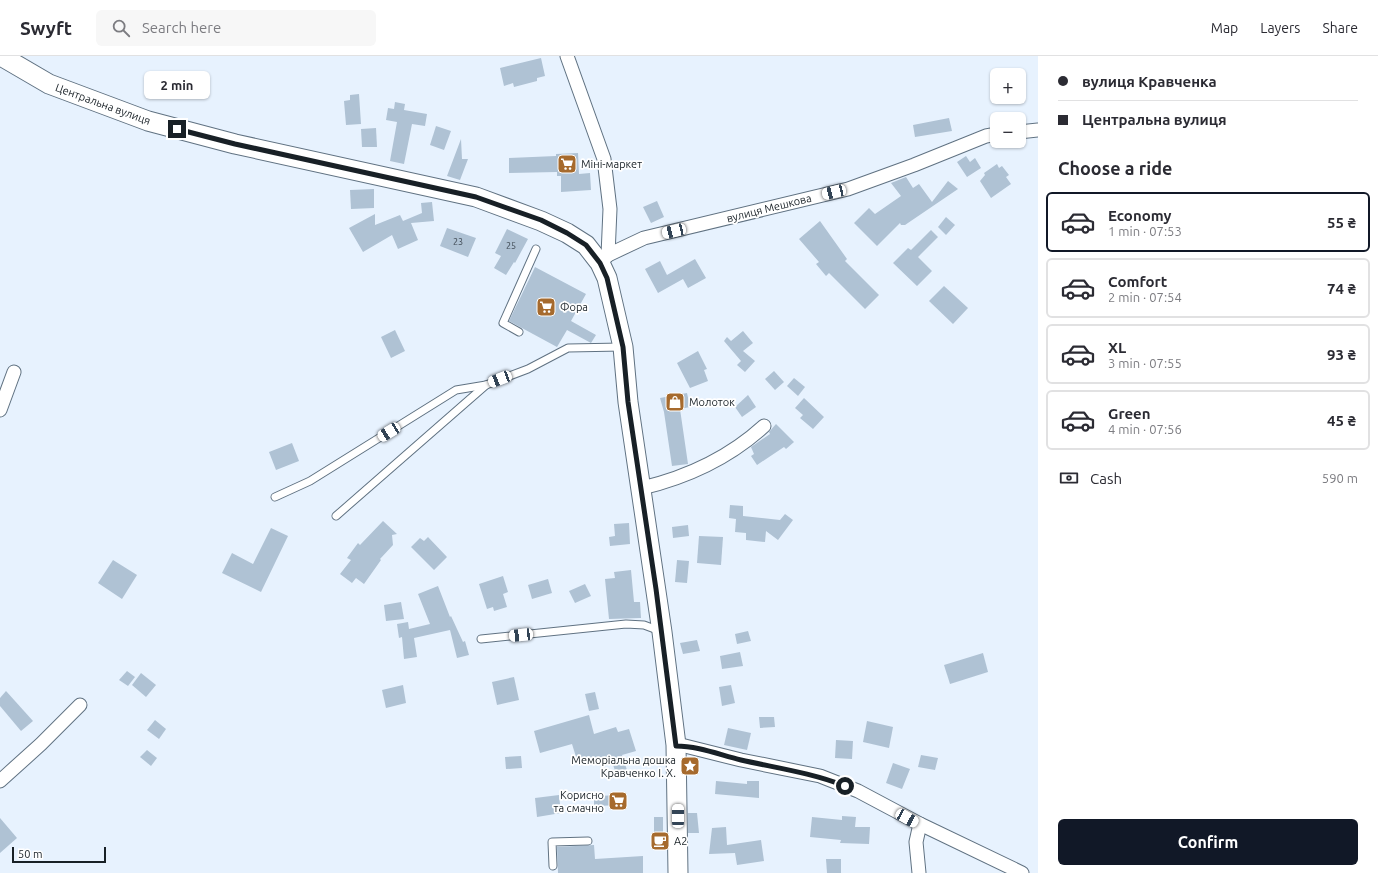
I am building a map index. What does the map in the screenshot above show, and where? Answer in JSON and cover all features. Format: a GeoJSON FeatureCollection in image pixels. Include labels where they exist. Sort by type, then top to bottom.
{"type":"FeatureCollection","features":[{"type":"Feature","properties":{"kind":"street","name":"Центральна вулиця"},"geometry":{"type":"LineString","coordinates":[[1,56],[50,84],[148,121],[235,144],[476,197],[541,220],[567,233],[604,259],[623,347],[628,402],[642,488],[676,746],[678,873]]}},
{"type":"Feature","properties":{"kind":"street"},"geometry":{"type":"LineString","coordinates":[[567,56],[604,159],[610,210],[604,259]]}},
{"type":"Feature","properties":{"kind":"street"},"geometry":{"type":"LineString","coordinates":[[1026,131],[1038,130]]}},
{"type":"Feature","properties":{"kind":"street","name":"вулиця Мешкова"},"geometry":{"type":"LineString","coordinates":[[604,259],[644,238],[848,189],[990,135]]}},
{"type":"Feature","properties":{"kind":"street"},"geometry":{"type":"LineString","coordinates":[[0,410],[14,372]]}},
{"type":"Feature","properties":{"kind":"street"},"geometry":{"type":"LineString","coordinates":[[642,488],[662,483],[702,468],[730,453],[764,426]]}},
{"type":"Feature","properties":{"kind":"street"},"geometry":{"type":"LineString","coordinates":[[0,781],[41,744],[80,705]]}},
{"type":"Feature","properties":{"kind":"street"},"geometry":{"type":"LineString","coordinates":[[676,746],[685,746],[741,760],[820,776],[858,791],[920,824],[1022,873]]}},
{"type":"Feature","properties":{"kind":"street"},"geometry":{"type":"LineString","coordinates":[[919,873],[916,842],[920,824]]}},
{"type":"Feature","properties":{"kind":"lane"},"geometry":{"type":"LineString","coordinates":[[520,332],[503,323],[536,248]]}},
{"type":"Feature","properties":{"kind":"lane"},"geometry":{"type":"LineString","coordinates":[[275,497],[310,481],[456,390],[486,385],[528,369],[568,348],[623,347]]}},
{"type":"Feature","properties":{"kind":"lane"},"geometry":{"type":"LineString","coordinates":[[336,516],[486,385]]}},
{"type":"Feature","properties":{"kind":"lane"},"geometry":{"type":"LineString","coordinates":[[481,639],[626,624],[644,624],[662,632]]}},
{"type":"Feature","properties":{"kind":"lane"},"geometry":{"type":"LineString","coordinates":[[553,866],[552,842],[588,841]]}},
{"type":"Feature","properties":{"kind":"building"},"geometry":{"type":"Polygon","coordinates":[[[541,58],[545,76],[537,78],[537,81],[514,87],[513,83],[504,86],[500,68],[541,58]]]}},
{"type":"Feature","properties":{"kind":"building"},"geometry":{"type":"Polygon","coordinates":[[[359,94],[361,124],[346,125],[344,101],[350,100],[350,95],[359,94]]]}},
{"type":"Feature","properties":{"kind":"building"},"geometry":{"type":"Polygon","coordinates":[[[395,102],[405,104],[404,110],[427,114],[425,126],[412,124],[404,164],[390,161],[397,122],[386,120],[388,108],[394,109],[395,102]]]}},
{"type":"Feature","properties":{"kind":"building"},"geometry":{"type":"Polygon","coordinates":[[[949,118],[952,131],[915,137],[913,125],[949,118]]]}},
{"type":"Feature","properties":{"kind":"building"},"geometry":{"type":"Polygon","coordinates":[[[436,126],[451,131],[444,150],[430,145],[436,126]]]}},
{"type":"Feature","properties":{"kind":"building"},"geometry":{"type":"Polygon","coordinates":[[[376,128],[377,147],[362,147],[361,129],[376,128]]]}},
{"type":"Feature","properties":{"kind":"building"},"geometry":{"type":"Polygon","coordinates":[[[461,139],[462,159],[468,159],[460,180],[447,176],[461,139]]]}},
{"type":"Feature","properties":{"kind":"building"},"geometry":{"type":"Polygon","coordinates":[[[578,153],[579,174],[590,173],[591,190],[561,192],[561,176],[557,176],[557,172],[509,173],[509,158],[556,156],[556,154],[578,153]]]}},
{"type":"Feature","properties":{"kind":"building"},"geometry":{"type":"Polygon","coordinates":[[[966,156],[970,162],[975,158],[981,168],[967,177],[957,162],[966,156]]]}},
{"type":"Feature","properties":{"kind":"building"},"geometry":{"type":"Polygon","coordinates":[[[997,164],[999,168],[1002,166],[1009,175],[1006,177],[1011,184],[991,198],[980,181],[985,175],[984,173],[997,164]]]}},
{"type":"Feature","properties":{"kind":"building"},"geometry":{"type":"Polygon","coordinates":[[[906,177],[913,188],[919,184],[932,202],[948,181],[958,189],[905,225],[901,225],[900,223],[877,246],[854,223],[869,208],[875,214],[901,196],[891,183],[906,177]]]}},
{"type":"Feature","properties":{"kind":"building"},"geometry":{"type":"Polygon","coordinates":[[[374,189],[374,208],[351,209],[350,190],[374,189]]]}},
{"type":"Feature","properties":{"kind":"building"},"geometry":{"type":"Polygon","coordinates":[[[657,201],[664,217],[651,223],[643,207],[657,201]]]}},
{"type":"Feature","properties":{"kind":"building"},"geometry":{"type":"Polygon","coordinates":[[[432,202],[434,221],[411,223],[418,240],[398,249],[392,235],[363,252],[349,228],[375,214],[375,225],[400,215],[403,221],[422,213],[421,203],[432,202]]]}},
{"type":"Feature","properties":{"kind":"building"},"geometry":{"type":"Polygon","coordinates":[[[946,217],[955,225],[946,235],[938,227],[946,217]]]}},
{"type":"Feature","properties":{"kind":"building"},"geometry":{"type":"Polygon","coordinates":[[[820,221],[847,259],[845,261],[879,295],[865,309],[829,273],[826,276],[816,264],[819,262],[799,239],[820,221]]]}},
{"type":"Feature","properties":{"kind":"building"},"geometry":{"type":"Polygon","coordinates":[[[447,228],[476,238],[468,257],[440,246],[447,228]]]}},
{"type":"Feature","properties":{"kind":"building"},"geometry":{"type":"Polygon","coordinates":[[[507,229],[528,239],[515,263],[514,262],[506,275],[494,268],[501,256],[495,253],[507,229]]]}},
{"type":"Feature","properties":{"kind":"building"},"geometry":{"type":"Polygon","coordinates":[[[931,230],[938,237],[918,257],[932,271],[917,286],[893,263],[908,248],[911,250],[931,230]]]}},
{"type":"Feature","properties":{"kind":"building"},"geometry":{"type":"Polygon","coordinates":[[[695,259],[706,278],[688,288],[683,279],[658,293],[645,269],[660,261],[667,275],[695,259]]]}},
{"type":"Feature","properties":{"kind":"building","name":"Фора"},"geometry":{"type":"Polygon","coordinates":[[[535,267],[586,294],[571,321],[596,335],[591,343],[567,330],[557,347],[509,321],[535,267]]]}},
{"type":"Feature","properties":{"kind":"building"},"geometry":{"type":"Polygon","coordinates":[[[944,286],[968,308],[953,324],[929,301],[944,286]]]}},
{"type":"Feature","properties":{"kind":"building"},"geometry":{"type":"Polygon","coordinates":[[[395,330],[405,351],[391,358],[381,337],[395,330]]]}},
{"type":"Feature","properties":{"kind":"building"},"geometry":{"type":"Polygon","coordinates":[[[743,331],[753,343],[743,351],[755,361],[745,372],[737,365],[741,361],[724,341],[727,337],[731,341],[743,331]]]}},
{"type":"Feature","properties":{"kind":"building"},"geometry":{"type":"Polygon","coordinates":[[[698,351],[707,369],[704,370],[708,381],[690,388],[677,363],[698,351]]]}},
{"type":"Feature","properties":{"kind":"building"},"geometry":{"type":"Polygon","coordinates":[[[774,371],[784,382],[775,390],[765,379],[774,371]]]}},
{"type":"Feature","properties":{"kind":"building"},"geometry":{"type":"Polygon","coordinates":[[[794,378],[805,387],[798,396],[787,386],[794,378]]]}},
{"type":"Feature","properties":{"kind":"building"},"geometry":{"type":"Polygon","coordinates":[[[687,393],[690,407],[680,409],[688,464],[672,466],[664,412],[660,398],[687,393]]]}},
{"type":"Feature","properties":{"kind":"building"},"geometry":{"type":"Polygon","coordinates":[[[748,395],[756,407],[742,417],[735,407],[748,395]]]}},
{"type":"Feature","properties":{"kind":"building"},"geometry":{"type":"Polygon","coordinates":[[[804,398],[824,417],[813,429],[800,418],[803,415],[795,408],[804,398]]]}},
{"type":"Feature","properties":{"kind":"building"},"geometry":{"type":"Polygon","coordinates":[[[776,424],[794,442],[786,449],[784,447],[757,465],[751,456],[754,454],[751,447],[770,434],[769,432],[776,424]]]}},
{"type":"Feature","properties":{"kind":"building"},"geometry":{"type":"Polygon","coordinates":[[[292,443],[299,461],[276,470],[269,452],[292,443]]]}},
{"type":"Feature","properties":{"kind":"building"},"geometry":{"type":"Polygon","coordinates":[[[730,505],[743,506],[743,516],[780,520],[785,514],[793,520],[778,540],[766,531],[765,542],[746,540],[746,533],[735,532],[736,519],[729,518],[730,505]]]}},
{"type":"Feature","properties":{"kind":"building"},"geometry":{"type":"Polygon","coordinates":[[[383,521],[397,534],[392,535],[393,545],[380,559],[381,560],[364,584],[356,578],[352,583],[340,574],[351,560],[347,558],[358,543],[360,545],[383,521]]]}},
{"type":"Feature","properties":{"kind":"building"},"geometry":{"type":"Polygon","coordinates":[[[629,523],[630,544],[610,546],[609,537],[615,536],[614,524],[629,523]]]}},
{"type":"Feature","properties":{"kind":"building"},"geometry":{"type":"Polygon","coordinates":[[[688,525],[689,536],[673,538],[672,527],[688,525]]]}},
{"type":"Feature","properties":{"kind":"building"},"geometry":{"type":"Polygon","coordinates":[[[271,528],[288,536],[261,592],[222,573],[232,553],[253,564],[271,528]]]}},
{"type":"Feature","properties":{"kind":"building"},"geometry":{"type":"Polygon","coordinates":[[[699,536],[723,537],[721,565],[697,563],[699,536]]]}},
{"type":"Feature","properties":{"kind":"building"},"geometry":{"type":"Polygon","coordinates":[[[428,537],[447,557],[434,570],[411,547],[420,538],[424,541],[428,537]]]}},
{"type":"Feature","properties":{"kind":"building"},"geometry":{"type":"Polygon","coordinates":[[[113,560],[137,575],[122,599],[98,583],[113,560]]]}},
{"type":"Feature","properties":{"kind":"building"},"geometry":{"type":"Polygon","coordinates":[[[677,560],[689,561],[687,583],[675,582],[677,560]]]}},
{"type":"Feature","properties":{"kind":"building"},"geometry":{"type":"Polygon","coordinates":[[[631,570],[634,602],[640,602],[641,618],[609,619],[605,579],[615,578],[614,572],[631,570]]]}},
{"type":"Feature","properties":{"kind":"building"},"geometry":{"type":"Polygon","coordinates":[[[503,576],[508,592],[503,594],[507,607],[494,611],[493,607],[487,609],[479,584],[503,576]]]}},
{"type":"Feature","properties":{"kind":"building"},"geometry":{"type":"Polygon","coordinates":[[[548,579],[552,593],[532,599],[528,585],[548,579]]]}},
{"type":"Feature","properties":{"kind":"building"},"geometry":{"type":"Polygon","coordinates":[[[585,584],[591,596],[575,603],[569,591],[585,584]]]}},
{"type":"Feature","properties":{"kind":"building"},"geometry":{"type":"Polygon","coordinates":[[[438,586],[450,617],[451,616],[463,642],[465,641],[469,655],[457,658],[450,630],[414,638],[417,657],[404,659],[402,637],[399,638],[397,624],[408,622],[409,629],[430,624],[418,594],[438,586]]]}},
{"type":"Feature","properties":{"kind":"building"},"geometry":{"type":"Polygon","coordinates":[[[401,602],[404,619],[386,621],[384,605],[401,602]]]}},
{"type":"Feature","properties":{"kind":"building"},"geometry":{"type":"Polygon","coordinates":[[[748,631],[751,641],[737,644],[735,634],[748,631]]]}},
{"type":"Feature","properties":{"kind":"building"},"geometry":{"type":"Polygon","coordinates":[[[697,640],[700,651],[683,654],[680,643],[697,640]]]}},
{"type":"Feature","properties":{"kind":"building"},"geometry":{"type":"Polygon","coordinates":[[[740,652],[743,666],[722,669],[720,656],[740,652]]]}},
{"type":"Feature","properties":{"kind":"building"},"geometry":{"type":"Polygon","coordinates":[[[983,653],[988,672],[950,684],[944,665],[983,653]]]}},
{"type":"Feature","properties":{"kind":"building"},"geometry":{"type":"Polygon","coordinates":[[[127,671],[135,677],[128,686],[119,680],[127,671]]]}},
{"type":"Feature","properties":{"kind":"building"},"geometry":{"type":"Polygon","coordinates":[[[141,673],[156,685],[146,697],[132,685],[141,673]]]}},
{"type":"Feature","properties":{"kind":"building"},"geometry":{"type":"Polygon","coordinates":[[[514,677],[519,700],[497,705],[492,682],[514,677]]]}},
{"type":"Feature","properties":{"kind":"building"},"geometry":{"type":"Polygon","coordinates":[[[403,685],[406,703],[386,708],[382,690],[403,685]]]}},
{"type":"Feature","properties":{"kind":"building"},"geometry":{"type":"Polygon","coordinates":[[[731,685],[735,703],[722,706],[719,687],[731,685]]]}},
{"type":"Feature","properties":{"kind":"building"},"geometry":{"type":"Polygon","coordinates":[[[6,691],[33,721],[21,731],[0,706],[0,698],[6,691]]]}},
{"type":"Feature","properties":{"kind":"building"},"geometry":{"type":"Polygon","coordinates":[[[595,692],[599,709],[589,711],[585,694],[595,692]]]}},
{"type":"Feature","properties":{"kind":"building"},"geometry":{"type":"Polygon","coordinates":[[[589,715],[594,734],[616,727],[618,732],[629,729],[636,751],[622,755],[627,770],[616,774],[611,758],[592,763],[589,756],[577,760],[572,744],[540,753],[534,731],[589,715]]]}},
{"type":"Feature","properties":{"kind":"building"},"geometry":{"type":"Polygon","coordinates":[[[759,717],[774,717],[775,727],[760,728],[759,717]]]}},
{"type":"Feature","properties":{"kind":"building"},"geometry":{"type":"Polygon","coordinates":[[[155,720],[166,729],[159,739],[147,730],[155,720]]]}},
{"type":"Feature","properties":{"kind":"building"},"geometry":{"type":"Polygon","coordinates":[[[867,721],[893,727],[889,748],[863,742],[867,721]]]}},
{"type":"Feature","properties":{"kind":"building"},"geometry":{"type":"Polygon","coordinates":[[[728,728],[751,733],[747,750],[724,745],[728,728]]]}},
{"type":"Feature","properties":{"kind":"building"},"geometry":{"type":"Polygon","coordinates":[[[836,740],[853,741],[852,759],[835,758],[836,740]]]}},
{"type":"Feature","properties":{"kind":"building"},"geometry":{"type":"Polygon","coordinates":[[[147,750],[157,758],[151,766],[140,757],[147,750]]]}},
{"type":"Feature","properties":{"kind":"building"},"geometry":{"type":"Polygon","coordinates":[[[921,755],[938,758],[935,770],[918,767],[921,755]]]}},
{"type":"Feature","properties":{"kind":"building"},"geometry":{"type":"Polygon","coordinates":[[[521,756],[522,768],[506,769],[505,757],[521,756]]]}},
{"type":"Feature","properties":{"kind":"building"},"geometry":{"type":"Polygon","coordinates":[[[893,763],[910,769],[902,789],[886,783],[893,763]]]}},
{"type":"Feature","properties":{"kind":"building"},"geometry":{"type":"Polygon","coordinates":[[[716,781],[747,784],[747,781],[759,781],[759,798],[715,794],[716,781]]]}},
{"type":"Feature","properties":{"kind":"building"},"geometry":{"type":"Polygon","coordinates":[[[559,795],[561,813],[537,817],[535,798],[559,795]]]}},
{"type":"Feature","properties":{"kind":"building"},"geometry":{"type":"Polygon","coordinates":[[[626,795],[626,805],[594,806],[594,796],[626,795]]]}},
{"type":"Feature","properties":{"kind":"building"},"geometry":{"type":"Polygon","coordinates":[[[688,813],[697,813],[699,833],[688,833],[688,813]]]}},
{"type":"Feature","properties":{"kind":"building"},"geometry":{"type":"Polygon","coordinates":[[[842,816],[856,817],[855,827],[870,827],[869,844],[840,843],[841,840],[810,837],[812,817],[842,820],[842,816]]]}},
{"type":"Feature","properties":{"kind":"building"},"geometry":{"type":"Polygon","coordinates":[[[654,817],[663,817],[663,836],[654,836],[654,817]]]}},
{"type":"Feature","properties":{"kind":"building"},"geometry":{"type":"Polygon","coordinates":[[[0,818],[17,838],[0,853],[0,818]]]}},
{"type":"Feature","properties":{"kind":"building"},"geometry":{"type":"Polygon","coordinates":[[[726,827],[727,845],[761,840],[764,861],[737,865],[735,853],[709,854],[712,828],[726,827]]]}},
{"type":"Feature","properties":{"kind":"building"},"geometry":{"type":"Polygon","coordinates":[[[594,845],[595,859],[643,856],[643,873],[558,873],[557,847],[594,845]]]}},
{"type":"Feature","properties":{"kind":"building"},"geometry":{"type":"Polygon","coordinates":[[[826,859],[841,859],[841,873],[827,873],[826,859]]]}},
{"type":"Feature","properties":{"kind":"place","name":"Міні-маркет"},"geometry":{"type":"Point","coordinates":[567,164]}},
{"type":"Feature","properties":{"kind":"place","name":"Фора"},"geometry":{"type":"Point","coordinates":[546,307]}},
{"type":"Feature","properties":{"kind":"place","name":"Молоток"},"geometry":{"type":"Point","coordinates":[675,402]}},
{"type":"Feature","properties":{"kind":"place","name":"Меморіальна дошка Кравченко І. Х."},"geometry":{"type":"Point","coordinates":[690,766]}},
{"type":"Feature","properties":{"kind":"place","name":"Корисно та смачно"},"geometry":{"type":"Point","coordinates":[618,801]}},
{"type":"Feature","properties":{"kind":"place","name":"А2"},"geometry":{"type":"Point","coordinates":[660,841]}},
{"type":"Feature","properties":{"kind":"route"},"geometry":{"type":"LineString","coordinates":[[177,129],[235,144],[476,197],[541,220],[567,233],[586,245],[600,263],[607,278],[623,347],[628,402],[642,488],[676,746],[685,746],[741,760],[820,776],[845,786]]}}]}
